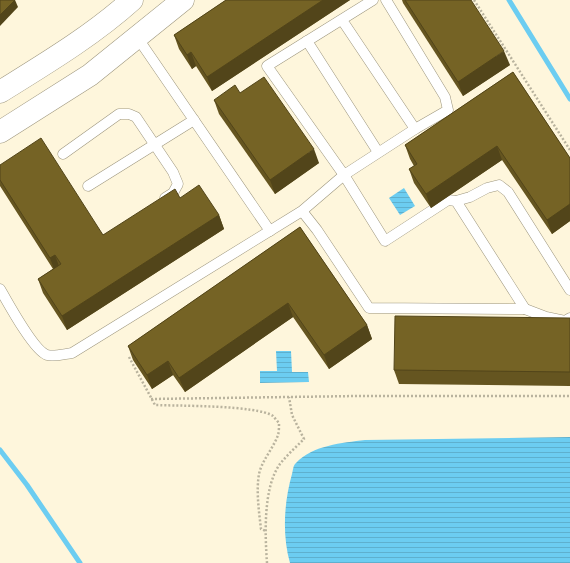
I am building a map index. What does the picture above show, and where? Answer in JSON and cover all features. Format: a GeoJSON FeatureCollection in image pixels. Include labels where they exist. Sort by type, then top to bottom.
{"type":"FeatureCollection","features":[{"type":"Feature","properties":{"kind":"main road"},"geometry":{"type":"LineString","coordinates":[[0,92],[61,53],[132,0]]}},
{"type":"Feature","properties":{"kind":"main road"},"geometry":{"type":"LineString","coordinates":[[0,132],[90,75],[183,0]]}},
{"type":"Feature","properties":{"kind":"lane"},"geometry":{"type":"LineString","coordinates":[[373,0],[267,66],[344,175],[385,240],[448,200],[456,201],[487,188],[500,185],[508,192],[570,290]]}},
{"type":"Feature","properties":{"kind":"lane"},"geometry":{"type":"LineString","coordinates":[[0,289],[35,346],[46,355],[72,353],[302,211],[344,175],[416,128],[448,110],[445,96],[386,0]]}},
{"type":"Feature","properties":{"kind":"lane"},"geometry":{"type":"LineString","coordinates":[[342,20],[416,128]]}},
{"type":"Feature","properties":{"kind":"lane"},"geometry":{"type":"LineString","coordinates":[[137,37],[270,231]]}},
{"type":"Feature","properties":{"kind":"lane"},"geometry":{"type":"LineString","coordinates":[[308,41],[378,152]]}},
{"type":"Feature","properties":{"kind":"lane"},"geometry":{"type":"LineString","coordinates":[[63,154],[119,114],[129,114],[136,117],[173,172],[178,184],[173,193],[154,206]]}},
{"type":"Feature","properties":{"kind":"lane"},"geometry":{"type":"LineString","coordinates":[[88,186],[194,120]]}},
{"type":"Feature","properties":{"kind":"lane"},"geometry":{"type":"LineString","coordinates":[[456,201],[524,309]]}},
{"type":"Feature","properties":{"kind":"lane"},"geometry":{"type":"LineString","coordinates":[[302,211],[370,308],[524,309],[558,320],[565,321],[570,318]]}},
{"type":"Feature","properties":{"kind":"path"},"geometry":{"type":"LineString","coordinates":[[474,0],[570,150]]}},
{"type":"Feature","properties":{"kind":"path"},"geometry":{"type":"LineString","coordinates":[[128,357],[155,405],[238,409],[261,412],[273,416],[279,423],[279,434],[259,474],[258,490],[261,529],[266,531]]}},
{"type":"Feature","properties":{"kind":"path"},"geometry":{"type":"LineString","coordinates":[[151,398],[570,396]]}},
{"type":"Feature","properties":{"kind":"path"},"geometry":{"type":"LineString","coordinates":[[267,563],[266,531],[268,501],[274,476],[280,464],[304,439],[292,415],[289,397]]}},
{"type":"Feature","properties":{"kind":"water"},"geometry":{"type":"Polygon","coordinates":[[[404,188],[415,206],[400,215],[389,198],[404,188]]]}},
{"type":"Feature","properties":{"kind":"water"},"geometry":{"type":"Polygon","coordinates":[[[276,351],[291,351],[292,372],[308,372],[309,382],[260,383],[260,371],[277,371],[276,351]]]}},
{"type":"Feature","properties":{"kind":"water"},"geometry":{"type":"Polygon","coordinates":[[[570,437],[570,563],[290,563],[287,552],[285,530],[289,485],[294,465],[311,452],[328,446],[365,440],[570,437]]]}},
{"type":"Feature","properties":{"kind":"building"},"geometry":{"type":"Polygon","coordinates":[[[0,0],[15,0],[0,15],[0,0]]]}},
{"type":"Feature","properties":{"kind":"building"},"geometry":{"type":"Polygon","coordinates":[[[226,0],[323,0],[207,77],[191,52],[187,55],[174,35],[226,0]]]}},
{"type":"Feature","properties":{"kind":"building"},"geometry":{"type":"Polygon","coordinates":[[[405,0],[471,0],[504,51],[458,82],[405,0]]]}},
{"type":"Feature","properties":{"kind":"building"},"geometry":{"type":"Polygon","coordinates":[[[513,72],[570,158],[570,204],[547,220],[497,146],[426,194],[409,169],[417,164],[405,145],[513,72]]]}},
{"type":"Feature","properties":{"kind":"building"},"geometry":{"type":"Polygon","coordinates":[[[264,77],[314,149],[270,180],[214,100],[235,85],[240,93],[264,77]]]}},
{"type":"Feature","properties":{"kind":"building"},"geometry":{"type":"Polygon","coordinates":[[[41,138],[103,235],[175,189],[180,198],[199,185],[219,215],[62,316],[38,279],[61,264],[55,255],[50,258],[0,180],[0,165],[41,138]]]}},
{"type":"Feature","properties":{"kind":"building"},"geometry":{"type":"Polygon","coordinates":[[[300,227],[367,325],[324,355],[288,303],[179,378],[168,361],[147,375],[128,346],[300,227]]]}},
{"type":"Feature","properties":{"kind":"building"},"geometry":{"type":"Polygon","coordinates":[[[395,316],[570,318],[570,372],[394,370],[395,316]]]}},
{"type":"Feature","properties":{"kind":"waterway"},"geometry":{"type":"LineString","coordinates":[[509,0],[570,99]]}},
{"type":"Feature","properties":{"kind":"waterway"},"geometry":{"type":"LineString","coordinates":[[0,450],[27,485],[80,563]]}}]}
